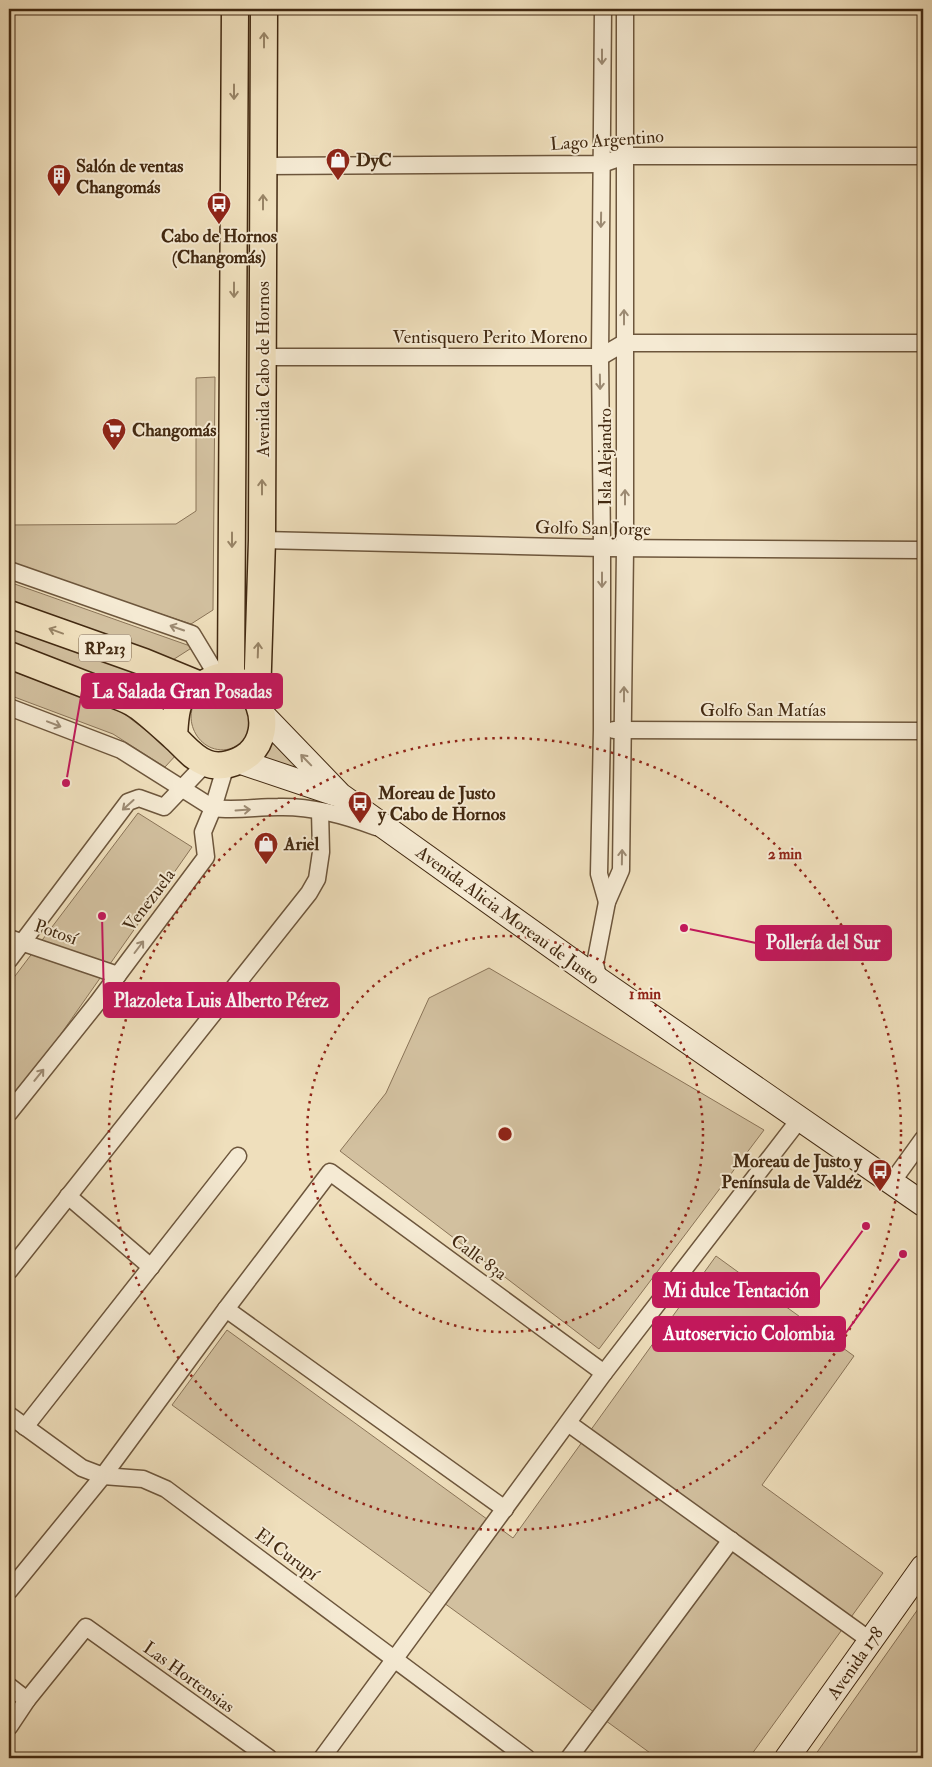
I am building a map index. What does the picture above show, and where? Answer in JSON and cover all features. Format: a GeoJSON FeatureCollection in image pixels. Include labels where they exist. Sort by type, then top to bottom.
{"type":"FeatureCollection","features":[{"type":"Feature","properties":{"kind":"main road","name":"Avenida Cabo de Hornos"},"geometry":{"type":"LineString","coordinates":[[216,681],[235,9]]}},
{"type":"Feature","properties":{"kind":"main road","name":"Avenida Cabo de Hornos"},"geometry":{"type":"LineString","coordinates":[[260,706],[264,9]]}},
{"type":"Feature","properties":{"kind":"main road","name":"Avenida Alicia Moreau de Justo"},"geometry":{"type":"LineString","coordinates":[[9,614],[144,662],[216,681],[245,684],[260,706],[340,795],[598,980],[923,1204]]}},
{"type":"Feature","properties":{"kind":"main road","name":"Avenida Alicia Moreau de Justo"},"geometry":{"type":"LineString","coordinates":[[9,655],[134,703],[174,737],[186,751],[340,795]]}},
{"type":"Feature","properties":{"kind":"main road"},"geometry":{"type":"LineString","coordinates":[[174,737],[178,707],[183,697],[190,688],[216,681]]}},
{"type":"Feature","properties":{"kind":"main road"},"geometry":{"type":"LineString","coordinates":[[223,763],[249,754],[258,742],[262,729],[260,706]]}},
{"type":"Feature","properties":{"kind":"main road","name":"Avenida 178"},"geometry":{"type":"LineString","coordinates":[[787,1758],[923,1567]]}},
{"type":"Feature","properties":{"kind":"street","name":"Isla Alejandro"},"geometry":{"type":"LineString","coordinates":[[603,9],[600,357],[602,730],[599,874],[607,902]]}},
{"type":"Feature","properties":{"kind":"street","name":"Isla Alejandro"},"geometry":{"type":"LineString","coordinates":[[598,980],[595,964],[607,902],[621,870],[625,549],[625,9]]}},
{"type":"Feature","properties":{"kind":"street","name":"Lago Argentino"},"geometry":{"type":"LineString","coordinates":[[264,166],[602,164],[625,156],[923,156]]}},
{"type":"Feature","properties":{"kind":"street"},"geometry":{"type":"LineString","coordinates":[[624,343],[923,343]]}},
{"type":"Feature","properties":{"kind":"street","name":"Ventisquero Perito Moreno"},"geometry":{"type":"LineString","coordinates":[[263,356],[600,357],[624,343]]}},
{"type":"Feature","properties":{"kind":"street","name":"Golfo San Jorge"},"geometry":{"type":"LineString","coordinates":[[262,540],[625,549],[923,550]]}},
{"type":"Feature","properties":{"kind":"street"},"geometry":{"type":"LineString","coordinates":[[9,570],[192,634],[216,681]]}},
{"type":"Feature","properties":{"kind":"street"},"geometry":{"type":"LineString","coordinates":[[9,707],[121,750],[213,808],[230,810],[279,807],[320,810],[340,815],[399,837]]}},
{"type":"Feature","properties":{"kind":"street","name":"Golfo San Matías"},"geometry":{"type":"LineString","coordinates":[[602,730],[923,731]]}},
{"type":"Feature","properties":{"kind":"street"},"geometry":{"type":"LineString","coordinates":[[9,960],[16,940],[128,802],[139,798],[164,807],[182,789],[223,763]]}},
{"type":"Feature","properties":{"kind":"street","name":"Venezuela"},"geometry":{"type":"LineString","coordinates":[[9,1113],[118,975],[206,857],[203,832],[213,808],[223,763]]}},
{"type":"Feature","properties":{"kind":"street"},"geometry":{"type":"LineString","coordinates":[[9,1271],[309,893],[317,879],[321,852],[320,810]]}},
{"type":"Feature","properties":{"kind":"street","name":"Potosí"},"geometry":{"type":"LineString","coordinates":[[16,940],[118,975]]}},
{"type":"Feature","properties":{"kind":"street"},"geometry":{"type":"LineString","coordinates":[[322,1758],[604,1373],[799,1120]]}},
{"type":"Feature","properties":{"kind":"street"},"geometry":{"type":"LineString","coordinates":[[892,1182],[923,1139]]}},
{"type":"Feature","properties":{"kind":"street"},"geometry":{"type":"LineString","coordinates":[[26,1427],[238,1156]]}},
{"type":"Feature","properties":{"kind":"street","name":"Calle 83a"},"geometry":{"type":"LineString","coordinates":[[226,1309],[330,1172],[604,1373]]}},
{"type":"Feature","properties":{"kind":"street"},"geometry":{"type":"LineString","coordinates":[[68,1196],[151,1267]]}},
{"type":"Feature","properties":{"kind":"street"},"geometry":{"type":"LineString","coordinates":[[9,1591],[103,1476],[226,1309],[505,1509]]}},
{"type":"Feature","properties":{"kind":"street","name":"El Curupí"},"geometry":{"type":"LineString","coordinates":[[9,1415],[82,1468],[103,1476],[143,1479],[166,1489],[527,1758]]}},
{"type":"Feature","properties":{"kind":"street"},"geometry":{"type":"LineString","coordinates":[[568,1423],[871,1641]]}},
{"type":"Feature","properties":{"kind":"street"},"geometry":{"type":"LineString","coordinates":[[569,1758],[730,1540]]}},
{"type":"Feature","properties":{"kind":"street","name":"Las Hortensias"},"geometry":{"type":"LineString","coordinates":[[27,1700],[86,1627],[269,1758]]}},
{"type":"Feature","properties":{"kind":"street"},"geometry":{"type":"LineString","coordinates":[[9,1686],[27,1700],[9,1727]]}},
{"type":"Feature","properties":{"kind":"shaded area"},"geometry":{"type":"Polygon","coordinates":[[[215,377],[213,610],[191,624],[9,564],[9,525],[176,524],[196,511],[196,378],[215,377]]]}},
{"type":"Feature","properties":{"kind":"shaded area"},"geometry":{"type":"Polygon","coordinates":[[[9,582],[193,647],[168,663],[9,607],[9,582]]]}},
{"type":"Feature","properties":{"kind":"shaded area"},"geometry":{"type":"Polygon","coordinates":[[[9,627],[172,686],[166,717],[9,654],[9,627]]]}},
{"type":"Feature","properties":{"kind":"shaded area"},"geometry":{"type":"Polygon","coordinates":[[[9,670],[119,710],[177,754],[165,767],[113,734],[9,695],[9,670]]]}},
{"type":"Feature","properties":{"kind":"shaded area"},"geometry":{"type":"Polygon","coordinates":[[[223,688],[242,694],[254,722],[242,743],[233,748],[220,750],[209,747],[201,740],[194,731],[191,721],[196,701],[204,694],[223,688]]]}},
{"type":"Feature","properties":{"kind":"shaded area"},"geometry":{"type":"Polygon","coordinates":[[[270,732],[319,782],[252,759],[270,732]]]}},
{"type":"Feature","properties":{"kind":"shaded area"},"geometry":{"type":"Polygon","coordinates":[[[138,813],[192,847],[9,1108],[9,984],[138,813]]]}},
{"type":"Feature","properties":{"kind":"shaded area"},"geometry":{"type":"Polygon","coordinates":[[[489,968],[764,1130],[599,1349],[340,1151],[386,1093],[429,998],[489,968]]]}},
{"type":"Feature","properties":{"kind":"shaded area"},"geometry":{"type":"Polygon","coordinates":[[[716,1256],[854,1356],[762,1485],[883,1573],[749,1758],[657,1758],[172,1405],[227,1330],[513,1538],[716,1256]]]}},
{"type":"Feature","properties":{"kind":"shaded area"},"geometry":{"type":"Polygon","coordinates":[[[923,1602],[923,1758],[813,1758],[923,1602]]]}},
{"type":"Feature","properties":{"kind":"place","name":"DyC"},"geometry":{"type":"Point","coordinates":[338,181]}},
{"type":"Feature","properties":{"kind":"place","name":"Salón de ventas Changomás"},"geometry":{"type":"Point","coordinates":[59,197]}},
{"type":"Feature","properties":{"kind":"place","name":"Cabo de Hornos (Changomás)"},"geometry":{"type":"Point","coordinates":[219,225]}},
{"type":"Feature","properties":{"kind":"place","name":"Changomás"},"geometry":{"type":"Point","coordinates":[114,451]}},
{"type":"Feature","properties":{"kind":"place","name":"La Salada Gran Posadas"},"geometry":{"type":"Point","coordinates":[66,783]}},
{"type":"Feature","properties":{"kind":"place","name":"Moreau de Justo y Cabo de Hornos"},"geometry":{"type":"Point","coordinates":[360,824]}},
{"type":"Feature","properties":{"kind":"place","name":"Ariel"},"geometry":{"type":"Point","coordinates":[266,865]}},
{"type":"Feature","properties":{"kind":"place","name":"Plazoleta Luis Alberto Pérez"},"geometry":{"type":"Point","coordinates":[102,916]}},
{"type":"Feature","properties":{"kind":"place","name":"Pollería del Sur"},"geometry":{"type":"Point","coordinates":[684,928]}},
{"type":"Feature","properties":{"kind":"place","name":"Moreau de Justo y Península de Valdéz"},"geometry":{"type":"Point","coordinates":[880,1192]}},
{"type":"Feature","properties":{"kind":"place","name":"Mi dulce Tentación"},"geometry":{"type":"Point","coordinates":[866,1226]}},
{"type":"Feature","properties":{"kind":"place","name":"Autoservicio Colombia"},"geometry":{"type":"Point","coordinates":[903,1254]}}]}
